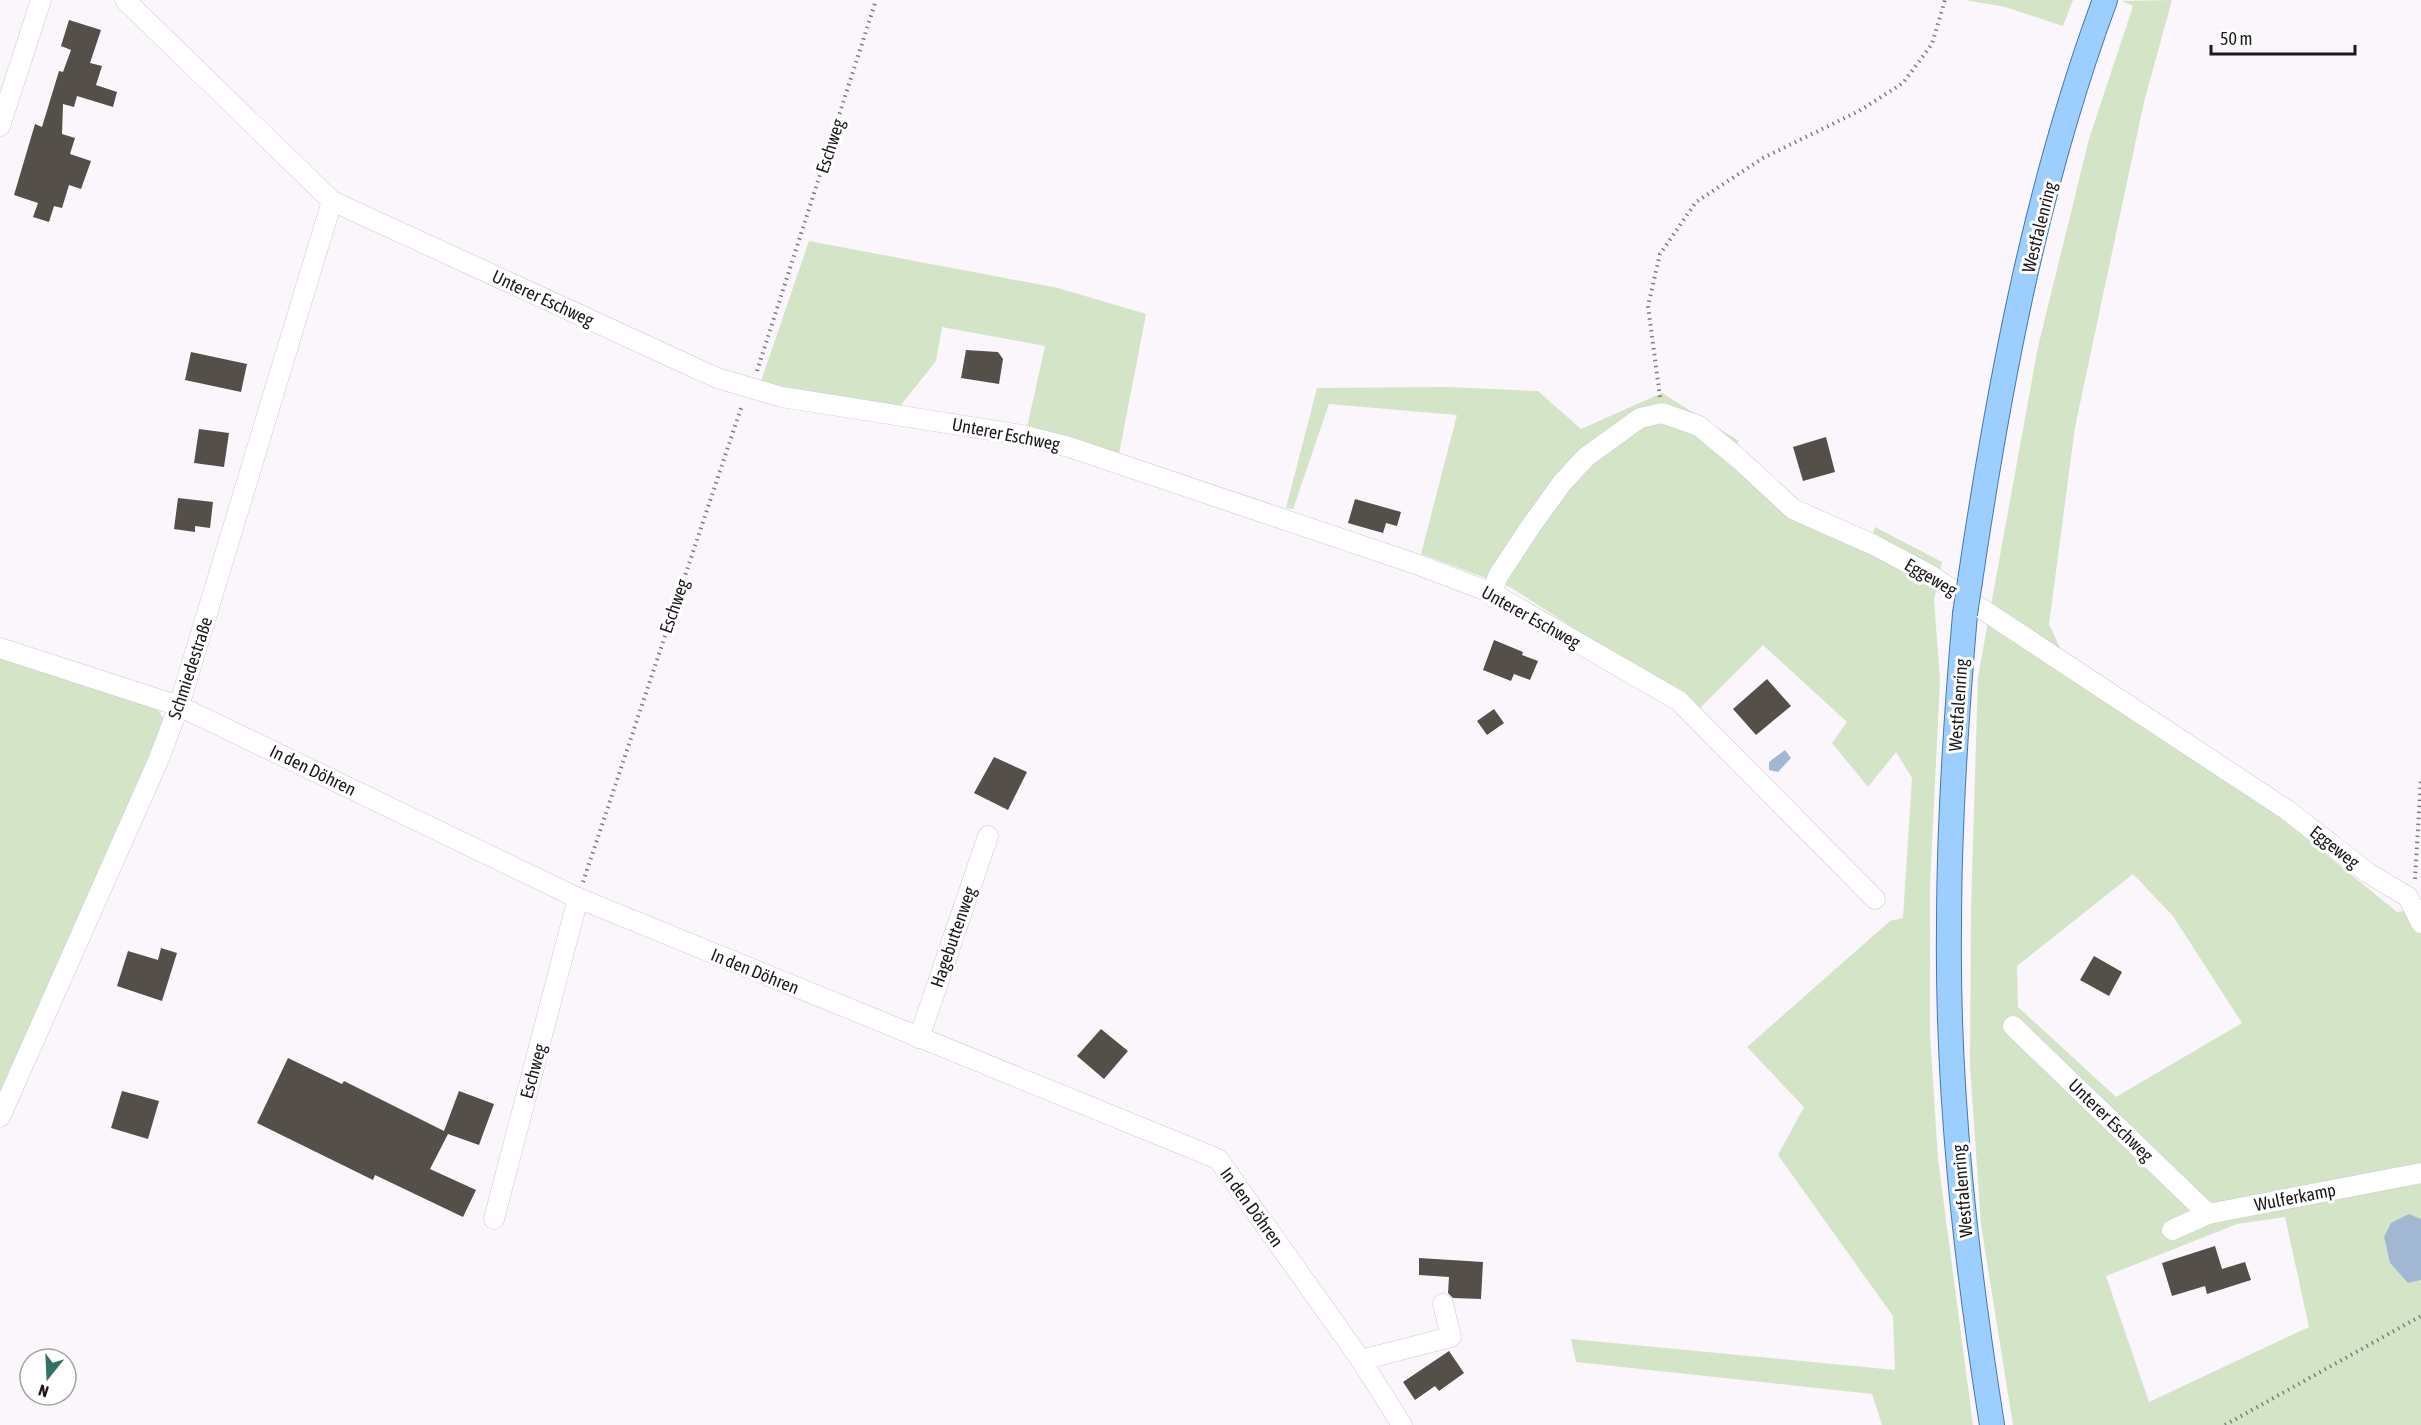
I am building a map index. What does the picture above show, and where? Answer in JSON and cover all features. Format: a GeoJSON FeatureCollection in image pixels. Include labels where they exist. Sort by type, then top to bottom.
{"type":"FeatureCollection","features":[{"type":"Feature","properties":{"kind":"main road","name":"Westfalenring"},"geometry":{"type":"LineString","coordinates":[[1992,1425],[1976,1329],[1965,1229],[1954,1089],[1948,929],[1951,818],[1965,614],[1985,481],[2005,375],[2041,212],[2073,98],[2105,0]]}},
{"type":"Feature","properties":{"kind":"street"},"geometry":{"type":"LineString","coordinates":[[0,126],[41,0]]}},
{"type":"Feature","properties":{"kind":"street","name":"Unterer Eschweg"},"geometry":{"type":"LineString","coordinates":[[125,0],[332,201],[717,378],[782,397],[1022,435],[1069,447],[1416,564],[1492,592],[1679,701],[1875,899]]}},
{"type":"Feature","properties":{"kind":"street","name":"Schmiedestraße"},"geometry":{"type":"LineString","coordinates":[[0,1117],[158,761],[179,706],[332,201]]}},
{"type":"Feature","properties":{"kind":"street"},"geometry":{"type":"LineString","coordinates":[[1492,592],[1498,576],[1562,483],[1586,458],[1640,418],[1662,413]]}},
{"type":"Feature","properties":{"kind":"street","name":"Eggeweg"},"geometry":{"type":"LineString","coordinates":[[1662,413],[1699,426],[1793,509],[1874,545],[1932,576],[2074,668],[2288,810],[2368,873],[2408,897]]}},
{"type":"Feature","properties":{"kind":"street","name":"In den Döhren"},"geometry":{"type":"LineString","coordinates":[[0,648],[179,706],[578,898],[1218,1159],[1361,1360],[1402,1425]]}},
{"type":"Feature","properties":{"kind":"street","name":"Hagebuttenweg"},"geometry":{"type":"LineString","coordinates":[[919,1038],[988,836]]}},
{"type":"Feature","properties":{"kind":"street"},"geometry":{"type":"LineString","coordinates":[[2408,897],[2421,922]]}},
{"type":"Feature","properties":{"kind":"street","name":"Eschweg"},"geometry":{"type":"LineString","coordinates":[[494,1219],[578,898]]}},
{"type":"Feature","properties":{"kind":"street","name":"Unterer Eschweg"},"geometry":{"type":"LineString","coordinates":[[2013,1026],[2208,1214]]}},
{"type":"Feature","properties":{"kind":"street","name":"Wulferkamp"},"geometry":{"type":"LineString","coordinates":[[2172,1230],[2208,1214],[2421,1173]]}},
{"type":"Feature","properties":{"kind":"street"},"geometry":{"type":"LineString","coordinates":[[1361,1360],[1451,1336],[1443,1304]]}},
{"type":"Feature","properties":{"kind":"path","name":"Eschweg"},"geometry":{"type":"LineString","coordinates":[[578,898],[601,820],[748,388],[763,354],[876,0]]}},
{"type":"Feature","properties":{"kind":"path"},"geometry":{"type":"LineString","coordinates":[[1662,413],[1648,306],[1660,254],[1696,202],[1763,158],[1859,111],[1903,83],[1932,44],[1946,0]]}},
{"type":"Feature","properties":{"kind":"path"},"geometry":{"type":"LineString","coordinates":[[2408,897],[2416,877],[2421,778]]}},
{"type":"Feature","properties":{"kind":"path"},"geometry":{"type":"LineString","coordinates":[[2225,1425],[2421,1316]]}},
{"type":"Feature","properties":{"kind":"green space"},"geometry":{"type":"Polygon","coordinates":[[[1966,0],[2073,0],[2063,26],[2005,7],[1966,0]]]}},
{"type":"Feature","properties":{"kind":"green space"},"geometry":{"type":"Polygon","coordinates":[[[2172,0],[2144,102],[2075,427],[2049,624],[2075,681],[2274,812],[2397,912],[2421,909],[2421,1219],[2409,1214],[2384,1237],[2390,1263],[2408,1283],[2421,1280],[2421,1425],[2013,1425],[1981,1225],[1970,1066],[1971,909],[1978,677],[2038,347],[2089,139],[2133,6],[2122,1],[2172,0]],[[2133,874],[2017,966],[2018,1007],[2116,1097],[2242,1023],[2173,916],[2133,874]],[[2285,1217],[2237,1224],[2106,1276],[2149,1402],[2309,1327],[2285,1217]]]}},
{"type":"Feature","properties":{"kind":"green space"},"geometry":{"type":"Polygon","coordinates":[[[809,241],[1058,288],[1146,314],[1118,459],[1026,432],[1045,346],[942,327],[936,361],[897,410],[759,387],[809,241]]]}},
{"type":"Feature","properties":{"kind":"green space"},"geometry":{"type":"Polygon","coordinates":[[[1446,387],[1538,391],[1581,429],[1662,393],[1739,441],[1728,459],[1865,551],[1875,527],[1942,562],[1934,600],[1940,680],[1930,885],[1930,1035],[1938,1159],[1973,1425],[1882,1425],[1872,1394],[1576,1362],[1571,1339],[1895,1370],[1893,1316],[1778,1155],[1804,1107],[1747,1047],[1890,921],[1903,918],[1912,778],[1896,752],[1868,787],[1832,743],[1847,722],[1763,645],[1699,709],[1510,587],[1421,554],[1457,415],[1329,404],[1293,509],[1286,508],[1317,388],[1446,387]]]}},
{"type":"Feature","properties":{"kind":"green space"},"geometry":{"type":"Polygon","coordinates":[[[0,656],[156,707],[164,719],[140,783],[0,1091],[0,656]]]}},
{"type":"Feature","properties":{"kind":"water"},"geometry":{"type":"Polygon","coordinates":[[[1785,750],[1791,758],[1778,772],[1769,770],[1769,762],[1785,750]]]}},
{"type":"Feature","properties":{"kind":"water"},"geometry":{"type":"Polygon","coordinates":[[[2409,1214],[2421,1219],[2421,1280],[2408,1283],[2390,1263],[2384,1237],[2391,1223],[2409,1214]]]}},
{"type":"Feature","properties":{"kind":"building"},"geometry":{"type":"Polygon","coordinates":[[[69,20],[101,30],[90,63],[102,66],[96,85],[117,92],[113,107],[77,96],[74,107],[63,104],[62,134],[75,138],[70,154],[91,161],[81,189],[69,185],[62,208],[54,206],[49,222],[33,217],[38,203],[14,195],[35,124],[42,127],[59,71],[63,72],[71,50],[61,46],[69,20]]]}},
{"type":"Feature","properties":{"kind":"building"},"geometry":{"type":"Polygon","coordinates":[[[966,350],[998,352],[1003,359],[999,384],[961,378],[966,350]]]}},
{"type":"Feature","properties":{"kind":"building"},"geometry":{"type":"Polygon","coordinates":[[[191,352],[247,364],[241,392],[185,380],[191,352]]]}},
{"type":"Feature","properties":{"kind":"building"},"geometry":{"type":"Polygon","coordinates":[[[199,429],[229,433],[224,467],[194,463],[199,429]]]}},
{"type":"Feature","properties":{"kind":"building"},"geometry":{"type":"Polygon","coordinates":[[[1826,437],[1835,472],[1803,481],[1793,447],[1826,437]]]}},
{"type":"Feature","properties":{"kind":"building"},"geometry":{"type":"Polygon","coordinates":[[[178,498],[213,502],[210,528],[195,526],[195,532],[174,529],[178,498]]]}},
{"type":"Feature","properties":{"kind":"building"},"geometry":{"type":"Polygon","coordinates":[[[1355,499],[1401,512],[1397,526],[1386,523],[1383,533],[1348,523],[1355,499]]]}},
{"type":"Feature","properties":{"kind":"building"},"geometry":{"type":"Polygon","coordinates":[[[1494,640],[1538,661],[1530,680],[1514,674],[1511,681],[1483,670],[1494,640]]]}},
{"type":"Feature","properties":{"kind":"building"},"geometry":{"type":"Polygon","coordinates":[[[1767,679],[1791,706],[1756,735],[1733,709],[1767,679]]]}},
{"type":"Feature","properties":{"kind":"building"},"geometry":{"type":"Polygon","coordinates":[[[1494,709],[1504,723],[1487,735],[1477,721],[1494,709]]]}},
{"type":"Feature","properties":{"kind":"building"},"geometry":{"type":"Polygon","coordinates":[[[994,757],[1027,772],[1008,810],[974,793],[994,757]]]}},
{"type":"Feature","properties":{"kind":"building"},"geometry":{"type":"Polygon","coordinates":[[[161,948],[177,953],[162,1001],[117,986],[128,951],[158,960],[161,948]]]}},
{"type":"Feature","properties":{"kind":"building"},"geometry":{"type":"Polygon","coordinates":[[[2094,956],[2122,972],[2109,996],[2080,980],[2094,956]]]}},
{"type":"Feature","properties":{"kind":"building"},"geometry":{"type":"Polygon","coordinates":[[[1101,1029],[1128,1051],[1104,1079],[1077,1056],[1101,1029]]]}},
{"type":"Feature","properties":{"kind":"building"},"geometry":{"type":"Polygon","coordinates":[[[288,1058],[342,1084],[344,1081],[444,1131],[459,1091],[494,1104],[479,1145],[448,1134],[430,1169],[476,1190],[463,1217],[375,1175],[373,1180],[257,1123],[288,1058]]]}},
{"type":"Feature","properties":{"kind":"building"},"geometry":{"type":"Polygon","coordinates":[[[122,1091],[159,1101],[148,1139],[111,1128],[122,1091]]]}},
{"type":"Feature","properties":{"kind":"building"},"geometry":{"type":"Polygon","coordinates":[[[2215,1246],[2222,1269],[2245,1262],[2251,1280],[2207,1294],[2205,1286],[2172,1296],[2162,1263],[2215,1246]]]}},
{"type":"Feature","properties":{"kind":"building"},"geometry":{"type":"Polygon","coordinates":[[[1419,1258],[1483,1262],[1481,1299],[1453,1298],[1448,1293],[1449,1277],[1419,1275],[1419,1258]]]}},
{"type":"Feature","properties":{"kind":"building"},"geometry":{"type":"Polygon","coordinates":[[[1449,1351],[1464,1373],[1439,1391],[1435,1386],[1415,1400],[1403,1382],[1449,1351]]]}}]}
